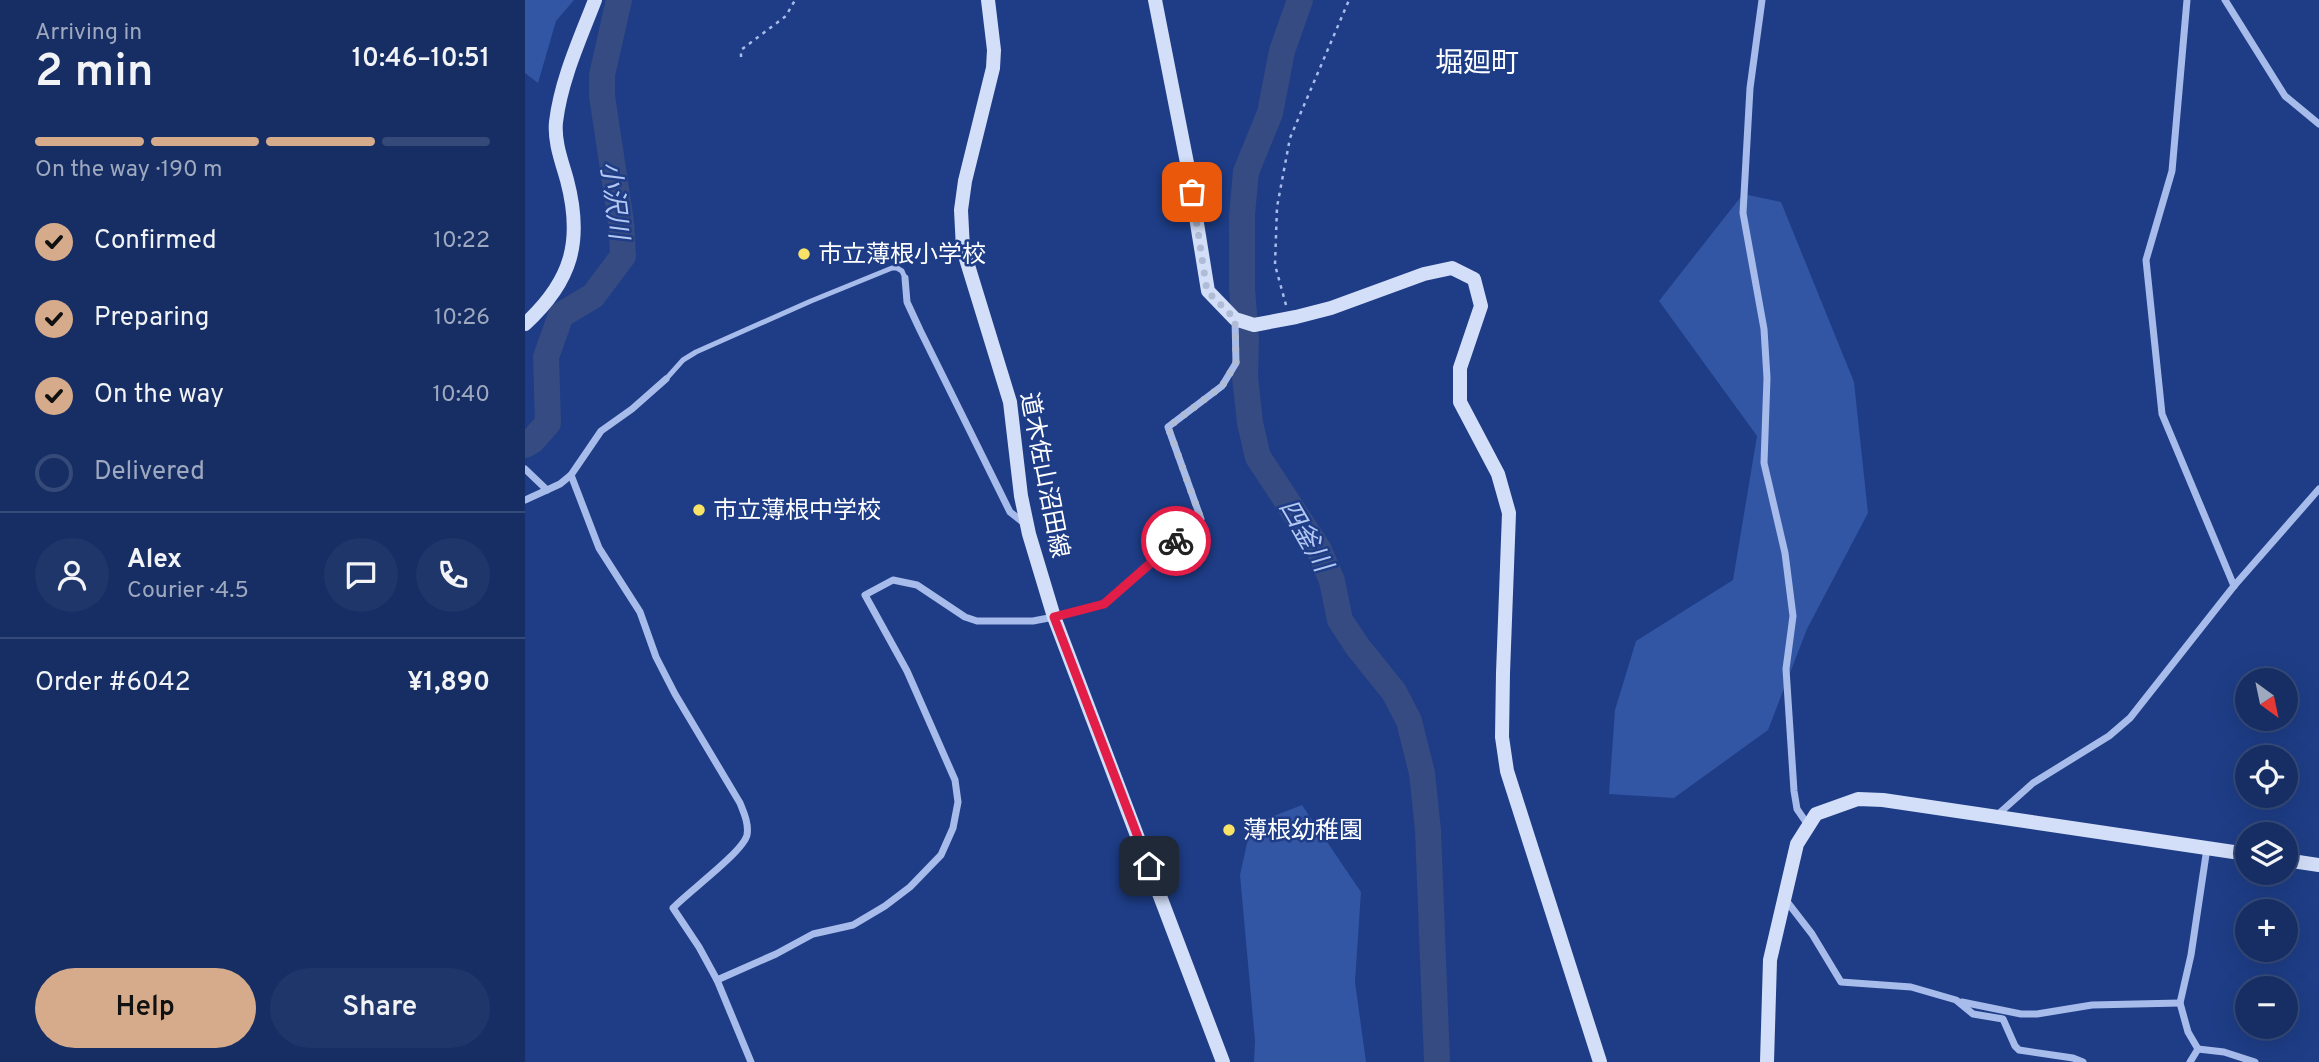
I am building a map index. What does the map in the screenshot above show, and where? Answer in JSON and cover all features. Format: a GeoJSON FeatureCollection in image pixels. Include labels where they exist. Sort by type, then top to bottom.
{"type":"FeatureCollection","features":[{"type":"Feature","properties":{"kind":"street"},"geometry":{"type":"LineString","coordinates":[[525,324],[553,294],[565,275],[572,251],[576,229],[573,202],[557,139],[556,124],[571,62],[596,0]]}},
{"type":"Feature","properties":{"kind":"street","name":"道木佐山沼田線"},"geometry":{"type":"LineString","coordinates":[[988,0],[994,50],[993,68],[965,181],[961,209],[963,249],[1010,402],[1021,496],[1054,617],[1223,1062]]}},
{"type":"Feature","properties":{"kind":"street"},"geometry":{"type":"LineString","coordinates":[[1155,0],[1188,168],[1207,291],[1235,319],[1254,325],[1290,318],[1331,308],[1423,274],[1452,268],[1474,279],[1481,306],[1460,368],[1460,402],[1497,474],[1509,513],[1502,737],[1507,771],[1600,1062]]}},
{"type":"Feature","properties":{"kind":"street"},"geometry":{"type":"LineString","coordinates":[[1762,0],[1750,88],[1743,212],[1764,329],[1767,378],[1764,463],[1785,553],[1793,616],[1786,668],[1794,791],[1797,810],[1809,826]]}},
{"type":"Feature","properties":{"kind":"street"},"geometry":{"type":"LineString","coordinates":[[2187,0],[2172,171],[2146,260],[2162,414],[2234,586]]}},
{"type":"Feature","properties":{"kind":"street"},"geometry":{"type":"LineString","coordinates":[[2225,0],[2285,96],[2319,124]]}},
{"type":"Feature","properties":{"kind":"street"},"geometry":{"type":"LineString","coordinates":[[905,278],[907,302],[1010,512],[1028,525]]}},
{"type":"Feature","properties":{"kind":"street"},"geometry":{"type":"LineString","coordinates":[[717,980],[813,934],[853,925],[885,906],[910,887],[941,855],[953,828],[958,802],[955,780],[907,671],[865,594],[893,580],[917,585],[965,617],[977,621],[1033,621],[1104,604],[1201,519],[1168,427],[1222,386],[1236,363],[1235,319]]}},
{"type":"Feature","properties":{"kind":"street"},"geometry":{"type":"LineString","coordinates":[[525,500],[547,491],[571,475],[601,431],[632,409],[666,379]]}},
{"type":"Feature","properties":{"kind":"street"},"geometry":{"type":"LineString","coordinates":[[525,469],[547,491]]}},
{"type":"Feature","properties":{"kind":"street"},"geometry":{"type":"LineString","coordinates":[[571,475],[599,548],[640,612],[656,657],[740,803],[745,817],[748,827],[744,843],[673,908],[717,980],[751,1062]]}},
{"type":"Feature","properties":{"kind":"street"},"geometry":{"type":"LineString","coordinates":[[1994,817],[2033,783],[2109,736],[2130,718],[2234,586],[2319,489]]}},
{"type":"Feature","properties":{"kind":"street"},"geometry":{"type":"LineString","coordinates":[[1767,1062],[1770,960],[1797,844],[1816,814],[1858,799],[1883,800],[2235,852]]}},
{"type":"Feature","properties":{"kind":"street"},"geometry":{"type":"LineString","coordinates":[[2198,1049],[2188,1032],[2180,1003],[2191,955],[2207,848]]}},
{"type":"Feature","properties":{"kind":"street"},"geometry":{"type":"LineString","coordinates":[[2298,862],[2319,865]]}},
{"type":"Feature","properties":{"kind":"street"},"geometry":{"type":"LineString","coordinates":[[1784,899],[1812,934],[1841,982],[1911,987],[1961,1002],[2030,1014],[2092,1004],[2180,1003]]}},
{"type":"Feature","properties":{"kind":"street"},"geometry":{"type":"LineString","coordinates":[[1961,1002],[1973,1014],[2003,1019],[2019,1050],[2084,1062]]}},
{"type":"Feature","properties":{"kind":"street"},"geometry":{"type":"LineString","coordinates":[[2190,1062],[2198,1049]]}},
{"type":"Feature","properties":{"kind":"street"},"geometry":{"type":"LineString","coordinates":[[2198,1049],[2224,1052],[2255,1062]]}},
{"type":"Feature","properties":{"kind":"lane"},"geometry":{"type":"LineString","coordinates":[[666,379],[683,360],[696,352],[811,301],[892,268],[902,271],[905,278]]}},
{"type":"Feature","properties":{"kind":"path"},"geometry":{"type":"LineString","coordinates":[[741,57],[741,50],[786,16],[795,0]]}},
{"type":"Feature","properties":{"kind":"path"},"geometry":{"type":"LineString","coordinates":[[1290,318],[1275,265],[1277,207],[1290,138],[1349,0]]}},
{"type":"Feature","properties":{"kind":"shaded area"},"geometry":{"type":"Polygon","coordinates":[[[525,0],[574,0],[556,21],[538,83],[525,73],[525,0]]]}},
{"type":"Feature","properties":{"kind":"shaded area"},"geometry":{"type":"Polygon","coordinates":[[[1743,194],[1781,202],[1854,382],[1868,513],[1807,629],[1768,730],[1674,798],[1609,794],[1615,710],[1636,641],[1733,580],[1757,436],[1659,301],[1743,194]]]}},
{"type":"Feature","properties":{"kind":"shaded area"},"geometry":{"type":"Polygon","coordinates":[[[1302,805],[1361,892],[1355,982],[1366,1062],[1254,1062],[1255,1041],[1240,875],[1251,825],[1302,805]]]}},
{"type":"Feature","properties":{"kind":"waterway","name":"小沢川"},"geometry":{"type":"LineString","coordinates":[[525,445],[548,423],[546,357],[561,315],[593,296],[623,256],[621,222],[602,96],[602,75],[619,0]]}},
{"type":"Feature","properties":{"kind":"waterway","name":"四釜川"},"geometry":{"type":"LineString","coordinates":[[1300,0],[1282,51],[1270,113],[1246,172],[1242,214],[1242,288],[1246,341],[1245,377],[1250,423],[1258,457],[1319,550],[1332,581],[1340,620],[1394,692],[1409,721],[1422,773],[1428,830],[1437,1062]]}},
{"type":"Feature","properties":{"kind":"way so far"},"geometry":{"type":"LineString","coordinates":[[1176,541],[1201,519],[1168,427],[1222,386],[1236,363],[1235,319],[1207,291],[1192,192]]}},
{"type":"Feature","properties":{"kind":"place","name":"市立薄根小学校"},"geometry":{"type":"Point","coordinates":[804,254]}},
{"type":"Feature","properties":{"kind":"place","name":"市立薄根中学校"},"geometry":{"type":"Point","coordinates":[699,510]}},
{"type":"Feature","properties":{"kind":"place","name":"薄根幼稚園"},"geometry":{"type":"Point","coordinates":[1229,830]}},
{"type":"Feature","properties":{"kind":"district","name":"堀廻町"},"geometry":{"type":"Point","coordinates":[1477,62]}},
{"type":"Feature","properties":{"kind":"route"},"geometry":{"type":"LineString","coordinates":[[1149,866],[1054,617],[1104,604],[1176,541]]}}]}
